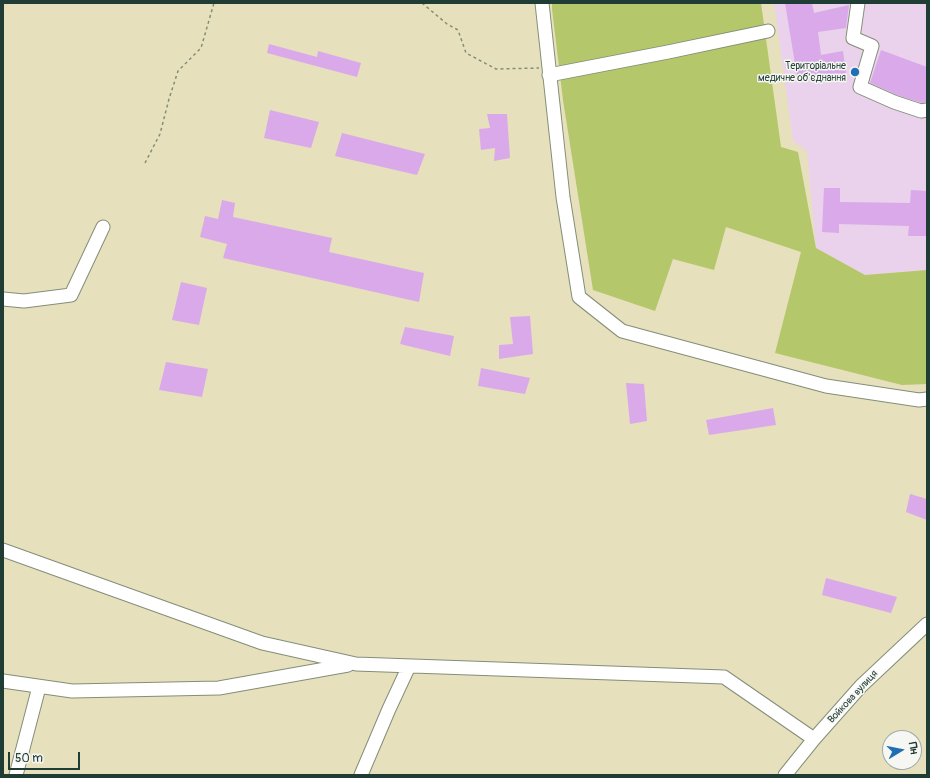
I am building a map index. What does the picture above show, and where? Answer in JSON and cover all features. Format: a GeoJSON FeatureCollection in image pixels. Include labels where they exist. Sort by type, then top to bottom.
{"type":"FeatureCollection","features":[{"type":"Feature","properties":{"kind":"street"},"geometry":{"type":"LineString","coordinates":[[542,3],[563,197],[579,297],[622,331],[826,386],[919,400],[927,399]]}},
{"type":"Feature","properties":{"kind":"street"},"geometry":{"type":"LineString","coordinates":[[858,3],[853,38],[872,46],[860,87],[894,102],[921,111],[927,110]]}},
{"type":"Feature","properties":{"kind":"street"},"geometry":{"type":"LineString","coordinates":[[549,72],[668,52],[768,31]]}},
{"type":"Feature","properties":{"kind":"street"},"geometry":{"type":"LineString","coordinates":[[3,300],[24,301],[71,295],[104,227]]}},
{"type":"Feature","properties":{"kind":"street"},"geometry":{"type":"LineString","coordinates":[[3,550],[262,643],[356,664],[724,677],[814,739]]}},
{"type":"Feature","properties":{"kind":"street","name":"Войкова вулиця"},"geometry":{"type":"LineString","coordinates":[[784,775],[861,686],[927,624]]}},
{"type":"Feature","properties":{"kind":"street"},"geometry":{"type":"LineString","coordinates":[[3,681],[72,691],[219,688],[356,664]]}},
{"type":"Feature","properties":{"kind":"street"},"geometry":{"type":"LineString","coordinates":[[361,775],[409,666]]}},
{"type":"Feature","properties":{"kind":"street"},"geometry":{"type":"LineString","coordinates":[[16,775],[39,686]]}},
{"type":"Feature","properties":{"kind":"path"},"geometry":{"type":"LineString","coordinates":[[145,163],[160,134],[178,72],[201,48],[214,3]]}},
{"type":"Feature","properties":{"kind":"path"},"geometry":{"type":"LineString","coordinates":[[422,3],[447,24],[458,30],[466,53],[496,69],[549,72]]}},
{"type":"Feature","properties":{"kind":"shaded area","name":"Територіальне медичне об'єднання"},"geometry":{"type":"Polygon","coordinates":[[[774,3],[927,3],[927,270],[865,275],[816,248],[807,151],[793,141],[774,3]]]}},
{"type":"Feature","properties":{"kind":"green space"},"geometry":{"type":"Polygon","coordinates":[[[552,3],[761,3],[781,147],[798,152],[816,248],[865,275],[927,270],[927,384],[902,385],[775,353],[801,252],[726,227],[714,270],[673,259],[655,311],[593,290],[563,100],[552,3]]]}},
{"type":"Feature","properties":{"kind":"building"},"geometry":{"type":"Polygon","coordinates":[[[785,3],[812,3],[814,13],[849,5],[846,28],[818,32],[821,55],[843,51],[846,73],[798,82],[785,3]]]}},
{"type":"Feature","properties":{"kind":"building"},"geometry":{"type":"Polygon","coordinates":[[[269,44],[317,57],[318,51],[361,63],[357,77],[267,53],[269,44]]]}},
{"type":"Feature","properties":{"kind":"building"},"geometry":{"type":"Polygon","coordinates":[[[881,50],[927,67],[926,102],[922,103],[897,95],[870,83],[881,50]]]}},
{"type":"Feature","properties":{"kind":"building"},"geometry":{"type":"Polygon","coordinates":[[[270,110],[319,122],[311,148],[264,138],[270,110]]]}},
{"type":"Feature","properties":{"kind":"building"},"geometry":{"type":"Polygon","coordinates":[[[487,114],[507,114],[510,158],[494,161],[495,148],[481,150],[479,129],[490,128],[487,114]]]}},
{"type":"Feature","properties":{"kind":"building"},"geometry":{"type":"Polygon","coordinates":[[[342,133],[425,154],[417,175],[335,156],[342,133]]]}},
{"type":"Feature","properties":{"kind":"building"},"geometry":{"type":"Polygon","coordinates":[[[824,188],[840,188],[840,202],[910,203],[911,190],[927,191],[926,236],[908,236],[909,226],[839,224],[839,233],[822,232],[824,188]]]}},
{"type":"Feature","properties":{"kind":"building"},"geometry":{"type":"Polygon","coordinates":[[[222,200],[235,203],[233,217],[332,238],[329,252],[424,273],[419,302],[223,258],[227,244],[200,237],[205,216],[218,219],[222,200]]]}},
{"type":"Feature","properties":{"kind":"building"},"geometry":{"type":"Polygon","coordinates":[[[181,282],[207,288],[199,325],[172,320],[181,282]]]}},
{"type":"Feature","properties":{"kind":"building"},"geometry":{"type":"Polygon","coordinates":[[[530,316],[533,354],[499,359],[499,345],[513,344],[510,317],[530,316]]]}},
{"type":"Feature","properties":{"kind":"building"},"geometry":{"type":"Polygon","coordinates":[[[405,327],[454,336],[450,356],[400,344],[405,327]]]}},
{"type":"Feature","properties":{"kind":"building"},"geometry":{"type":"Polygon","coordinates":[[[166,362],[208,369],[202,397],[159,390],[166,362]]]}},
{"type":"Feature","properties":{"kind":"building"},"geometry":{"type":"Polygon","coordinates":[[[481,368],[530,378],[525,394],[478,386],[481,368]]]}},
{"type":"Feature","properties":{"kind":"building"},"geometry":{"type":"Polygon","coordinates":[[[626,383],[644,384],[647,421],[630,424],[626,383]]]}},
{"type":"Feature","properties":{"kind":"building"},"geometry":{"type":"Polygon","coordinates":[[[773,408],[776,425],[709,435],[706,420],[773,408]]]}},
{"type":"Feature","properties":{"kind":"building"},"geometry":{"type":"Polygon","coordinates":[[[910,494],[927,499],[927,520],[906,512],[910,494]]]}},
{"type":"Feature","properties":{"kind":"building"},"geometry":{"type":"Polygon","coordinates":[[[826,578],[897,597],[891,613],[822,595],[826,578]]]}},
{"type":"Feature","properties":{"kind":"place","name":"Територіальне медичне об'єднання"},"geometry":{"type":"Point","coordinates":[855,72]}}]}
